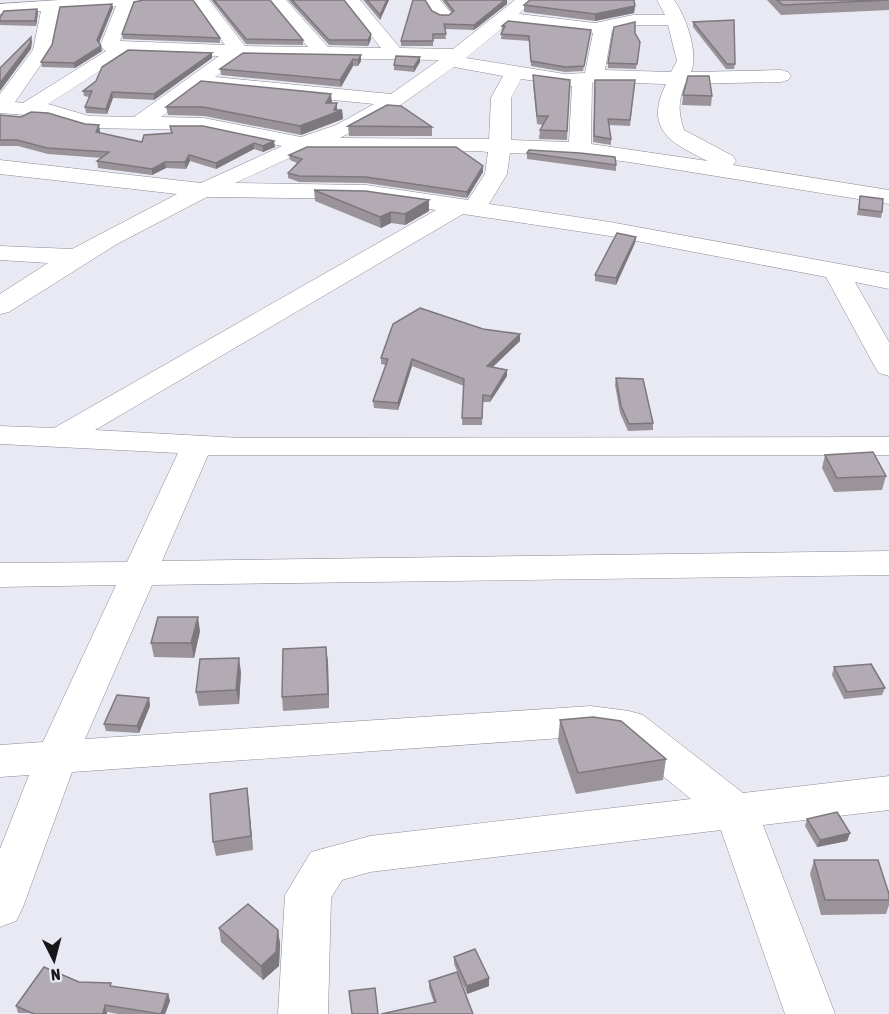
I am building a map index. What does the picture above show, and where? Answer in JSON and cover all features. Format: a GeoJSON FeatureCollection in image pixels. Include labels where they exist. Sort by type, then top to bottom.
{"type":"FeatureCollection","features":[{"type":"Feature","properties":{"kind":"street"},"geometry":{"type":"LineString","coordinates":[[127,0],[109,46],[394,54],[453,58],[565,80],[781,76]]}},
{"type":"Feature","properties":{"kind":"street"},"geometry":{"type":"LineString","coordinates":[[0,9],[44,4],[137,0]]}},
{"type":"Feature","properties":{"kind":"street"},"geometry":{"type":"LineString","coordinates":[[200,0],[239,51]]}},
{"type":"Feature","properties":{"kind":"street"},"geometry":{"type":"LineString","coordinates":[[277,0],[323,53]]}},
{"type":"Feature","properties":{"kind":"street"},"geometry":{"type":"LineString","coordinates":[[351,0],[394,54]]}},
{"type":"Feature","properties":{"kind":"street"},"geometry":{"type":"LineString","coordinates":[[431,0],[443,14]]}},
{"type":"Feature","properties":{"kind":"street"},"geometry":{"type":"LineString","coordinates":[[0,306],[77,257],[206,190],[302,144],[344,128],[393,100],[453,58],[525,0]]}},
{"type":"Feature","properties":{"kind":"street"},"geometry":{"type":"LineString","coordinates":[[665,0],[673,11],[686,61],[668,100],[669,117],[674,133],[716,158],[769,178]]}},
{"type":"Feature","properties":{"kind":"street"},"geometry":{"type":"LineString","coordinates":[[1,107],[42,50],[44,4]]}},
{"type":"Feature","properties":{"kind":"street"},"geometry":{"type":"LineString","coordinates":[[503,18],[598,27],[633,20],[675,20]]}},
{"type":"Feature","properties":{"kind":"street"},"geometry":{"type":"LineString","coordinates":[[580,149],[588,78],[603,30],[598,27]]}},
{"type":"Feature","properties":{"kind":"street"},"geometry":{"type":"LineString","coordinates":[[27,109],[125,47]]}},
{"type":"Feature","properties":{"kind":"street"},"geometry":{"type":"LineString","coordinates":[[139,123],[239,51]]}},
{"type":"Feature","properties":{"kind":"street"},"geometry":{"type":"LineString","coordinates":[[60,438],[467,208],[495,174],[500,146],[501,98],[515,72]]}},
{"type":"Feature","properties":{"kind":"street"},"geometry":{"type":"LineString","coordinates":[[197,81],[393,100]]}},
{"type":"Feature","properties":{"kind":"street"},"geometry":{"type":"LineString","coordinates":[[1,107],[54,111],[87,122],[204,124],[302,144],[580,149],[889,196]]}},
{"type":"Feature","properties":{"kind":"street"},"geometry":{"type":"LineString","coordinates":[[0,167],[206,190],[366,192],[610,229],[889,281]]}},
{"type":"Feature","properties":{"kind":"street"},"geometry":{"type":"LineString","coordinates":[[0,253],[77,257]]}},
{"type":"Feature","properties":{"kind":"street"},"geometry":{"type":"LineString","coordinates":[[836,271],[889,367]]}},
{"type":"Feature","properties":{"kind":"street"},"geometry":{"type":"LineString","coordinates":[[0,435],[242,447],[889,446]]}},
{"type":"Feature","properties":{"kind":"street"},"geometry":{"type":"LineString","coordinates":[[1,901],[57,758],[197,445]]}},
{"type":"Feature","properties":{"kind":"street"},"geometry":{"type":"LineString","coordinates":[[0,575],[889,563]]}},
{"type":"Feature","properties":{"kind":"street"},"geometry":{"type":"LineString","coordinates":[[0,761],[591,722],[629,726],[736,811],[810,1014]]}},
{"type":"Feature","properties":{"kind":"street"},"geometry":{"type":"LineString","coordinates":[[303,1014],[308,895],[327,866],[370,854],[889,793]]}},
{"type":"Feature","properties":{"kind":"building"},"geometry":{"type":"Polygon","coordinates":[[[193,0],[220,38],[122,34],[134,2],[193,0]]]}},
{"type":"Feature","properties":{"kind":"building"},"geometry":{"type":"Polygon","coordinates":[[[214,0],[270,0],[303,40],[246,39],[214,0]]]}},
{"type":"Feature","properties":{"kind":"building"},"geometry":{"type":"Polygon","coordinates":[[[292,0],[344,0],[371,34],[368,40],[329,40],[292,0]]]}},
{"type":"Feature","properties":{"kind":"building"},"geometry":{"type":"Polygon","coordinates":[[[367,0],[387,0],[380,15],[367,0]]]}},
{"type":"Feature","properties":{"kind":"building"},"geometry":{"type":"Polygon","coordinates":[[[413,0],[425,0],[432,11],[440,15],[449,15],[454,11],[445,0],[505,0],[474,25],[444,24],[446,34],[433,34],[433,41],[401,41],[413,0]]]}},
{"type":"Feature","properties":{"kind":"building"},"geometry":{"type":"Polygon","coordinates":[[[530,0],[634,0],[635,6],[595,14],[524,5],[530,0]]]}},
{"type":"Feature","properties":{"kind":"building"},"geometry":{"type":"Polygon","coordinates":[[[777,0],[889,0],[783,5],[777,0]]]}},
{"type":"Feature","properties":{"kind":"building"},"geometry":{"type":"Polygon","coordinates":[[[112,4],[97,40],[101,46],[74,63],[41,62],[52,45],[60,7],[112,4]]]}},
{"type":"Feature","properties":{"kind":"building"},"geometry":{"type":"Polygon","coordinates":[[[37,9],[35,21],[0,21],[4,11],[37,9]]]}},
{"type":"Feature","properties":{"kind":"building"},"geometry":{"type":"Polygon","coordinates":[[[734,20],[735,64],[727,64],[693,22],[734,20]]]}},
{"type":"Feature","properties":{"kind":"building"},"geometry":{"type":"Polygon","coordinates":[[[508,21],[591,30],[584,66],[565,67],[531,61],[529,36],[501,34],[505,26],[502,26],[508,21]]]}},
{"type":"Feature","properties":{"kind":"building"},"geometry":{"type":"Polygon","coordinates":[[[635,22],[635,33],[640,42],[637,64],[608,63],[614,27],[635,22]]]}},
{"type":"Feature","properties":{"kind":"building"},"geometry":{"type":"Polygon","coordinates":[[[31,37],[30,44],[0,83],[0,68],[31,37]]]}},
{"type":"Feature","properties":{"kind":"building"},"geometry":{"type":"Polygon","coordinates":[[[128,50],[212,53],[154,94],[112,92],[106,109],[85,107],[92,91],[83,91],[96,81],[102,67],[128,50]]]}},
{"type":"Feature","properties":{"kind":"building"},"geometry":{"type":"Polygon","coordinates":[[[243,53],[361,55],[358,60],[353,59],[340,80],[220,69],[243,53]]]}},
{"type":"Feature","properties":{"kind":"building"},"geometry":{"type":"Polygon","coordinates":[[[396,56],[420,57],[414,67],[394,65],[396,56]]]}},
{"type":"Feature","properties":{"kind":"building"},"geometry":{"type":"Polygon","coordinates":[[[533,75],[570,80],[567,131],[540,130],[548,116],[537,116],[533,75]]]}},
{"type":"Feature","properties":{"kind":"building"},"geometry":{"type":"Polygon","coordinates":[[[688,76],[709,76],[712,96],[683,95],[688,76]]]}},
{"type":"Feature","properties":{"kind":"building"},"geometry":{"type":"Polygon","coordinates":[[[595,80],[635,80],[630,120],[608,119],[611,139],[594,136],[595,80]]]}},
{"type":"Feature","properties":{"kind":"building"},"geometry":{"type":"Polygon","coordinates":[[[201,81],[331,94],[326,103],[337,103],[334,110],[342,110],[300,126],[203,107],[166,107],[201,81]]]}},
{"type":"Feature","properties":{"kind":"building"},"geometry":{"type":"Polygon","coordinates":[[[387,105],[401,106],[432,127],[348,126],[387,105]]]}},
{"type":"Feature","properties":{"kind":"building"},"geometry":{"type":"Polygon","coordinates":[[[31,112],[48,113],[85,124],[99,125],[96,132],[142,142],[144,135],[172,133],[170,126],[203,126],[274,141],[263,146],[254,143],[216,163],[189,155],[185,162],[165,162],[152,169],[97,161],[109,152],[47,148],[17,140],[0,140],[0,115],[21,117],[31,112]]]}},
{"type":"Feature","properties":{"kind":"building"},"geometry":{"type":"Polygon","coordinates":[[[307,147],[456,147],[483,166],[467,192],[366,177],[299,176],[288,173],[302,159],[289,155],[307,147]]]}},
{"type":"Feature","properties":{"kind":"building"},"geometry":{"type":"Polygon","coordinates":[[[529,150],[615,157],[616,165],[527,153],[529,150]]]}},
{"type":"Feature","properties":{"kind":"building"},"geometry":{"type":"Polygon","coordinates":[[[314,190],[365,191],[429,200],[405,214],[391,212],[380,217],[314,190]]]}},
{"type":"Feature","properties":{"kind":"building"},"geometry":{"type":"Polygon","coordinates":[[[860,196],[883,199],[882,212],[859,209],[860,196]]]}},
{"type":"Feature","properties":{"kind":"building"},"geometry":{"type":"Polygon","coordinates":[[[617,233],[636,237],[616,278],[595,275],[617,233]]]}},
{"type":"Feature","properties":{"kind":"building"},"geometry":{"type":"Polygon","coordinates":[[[420,308],[483,329],[520,334],[487,366],[507,370],[491,396],[483,395],[482,418],[462,418],[464,379],[412,359],[398,403],[373,401],[388,359],[381,358],[393,324],[420,308]]]}},
{"type":"Feature","properties":{"kind":"building"},"geometry":{"type":"Polygon","coordinates":[[[616,378],[643,379],[653,423],[629,424],[621,406],[616,378]]]}},
{"type":"Feature","properties":{"kind":"building"},"geometry":{"type":"Polygon","coordinates":[[[873,452],[886,476],[837,478],[825,455],[873,452]]]}},
{"type":"Feature","properties":{"kind":"building"},"geometry":{"type":"Polygon","coordinates":[[[158,617],[198,617],[191,643],[151,643],[158,617]]]}},
{"type":"Feature","properties":{"kind":"building"},"geometry":{"type":"Polygon","coordinates":[[[326,647],[328,694],[282,697],[283,649],[326,647]]]}},
{"type":"Feature","properties":{"kind":"building"},"geometry":{"type":"Polygon","coordinates":[[[239,658],[236,690],[196,692],[200,659],[239,658]]]}},
{"type":"Feature","properties":{"kind":"building"},"geometry":{"type":"Polygon","coordinates":[[[871,664],[885,688],[847,692],[834,667],[871,664]]]}},
{"type":"Feature","properties":{"kind":"building"},"geometry":{"type":"Polygon","coordinates":[[[117,695],[149,698],[137,726],[104,724],[117,695]]]}},
{"type":"Feature","properties":{"kind":"building"},"geometry":{"type":"Polygon","coordinates":[[[593,717],[621,721],[666,759],[578,773],[560,720],[593,717]]]}},
{"type":"Feature","properties":{"kind":"building"},"geometry":{"type":"Polygon","coordinates":[[[247,788],[251,836],[213,842],[210,794],[247,788]]]}},
{"type":"Feature","properties":{"kind":"building"},"geometry":{"type":"Polygon","coordinates":[[[837,812],[850,833],[820,840],[807,819],[837,812]]]}},
{"type":"Feature","properties":{"kind":"building"},"geometry":{"type":"Polygon","coordinates":[[[814,860],[878,860],[889,900],[825,900],[814,860]]]}},
{"type":"Feature","properties":{"kind":"building"},"geometry":{"type":"Polygon","coordinates":[[[248,904],[278,930],[276,952],[261,966],[219,928],[248,904]]]}},
{"type":"Feature","properties":{"kind":"building"},"geometry":{"type":"Polygon","coordinates":[[[475,949],[489,978],[467,986],[454,957],[475,949]]]}},
{"type":"Feature","properties":{"kind":"building"},"geometry":{"type":"Polygon","coordinates":[[[44,967],[79,982],[111,983],[110,986],[168,994],[161,1014],[105,1005],[103,1014],[34,1014],[16,1006],[44,967]]]}},
{"type":"Feature","properties":{"kind":"building"},"geometry":{"type":"Polygon","coordinates":[[[457,972],[473,1014],[381,1014],[436,1002],[429,981],[457,972]]]}},
{"type":"Feature","properties":{"kind":"building"},"geometry":{"type":"Polygon","coordinates":[[[375,988],[378,1014],[352,1014],[349,991],[375,988]]]}}]}
